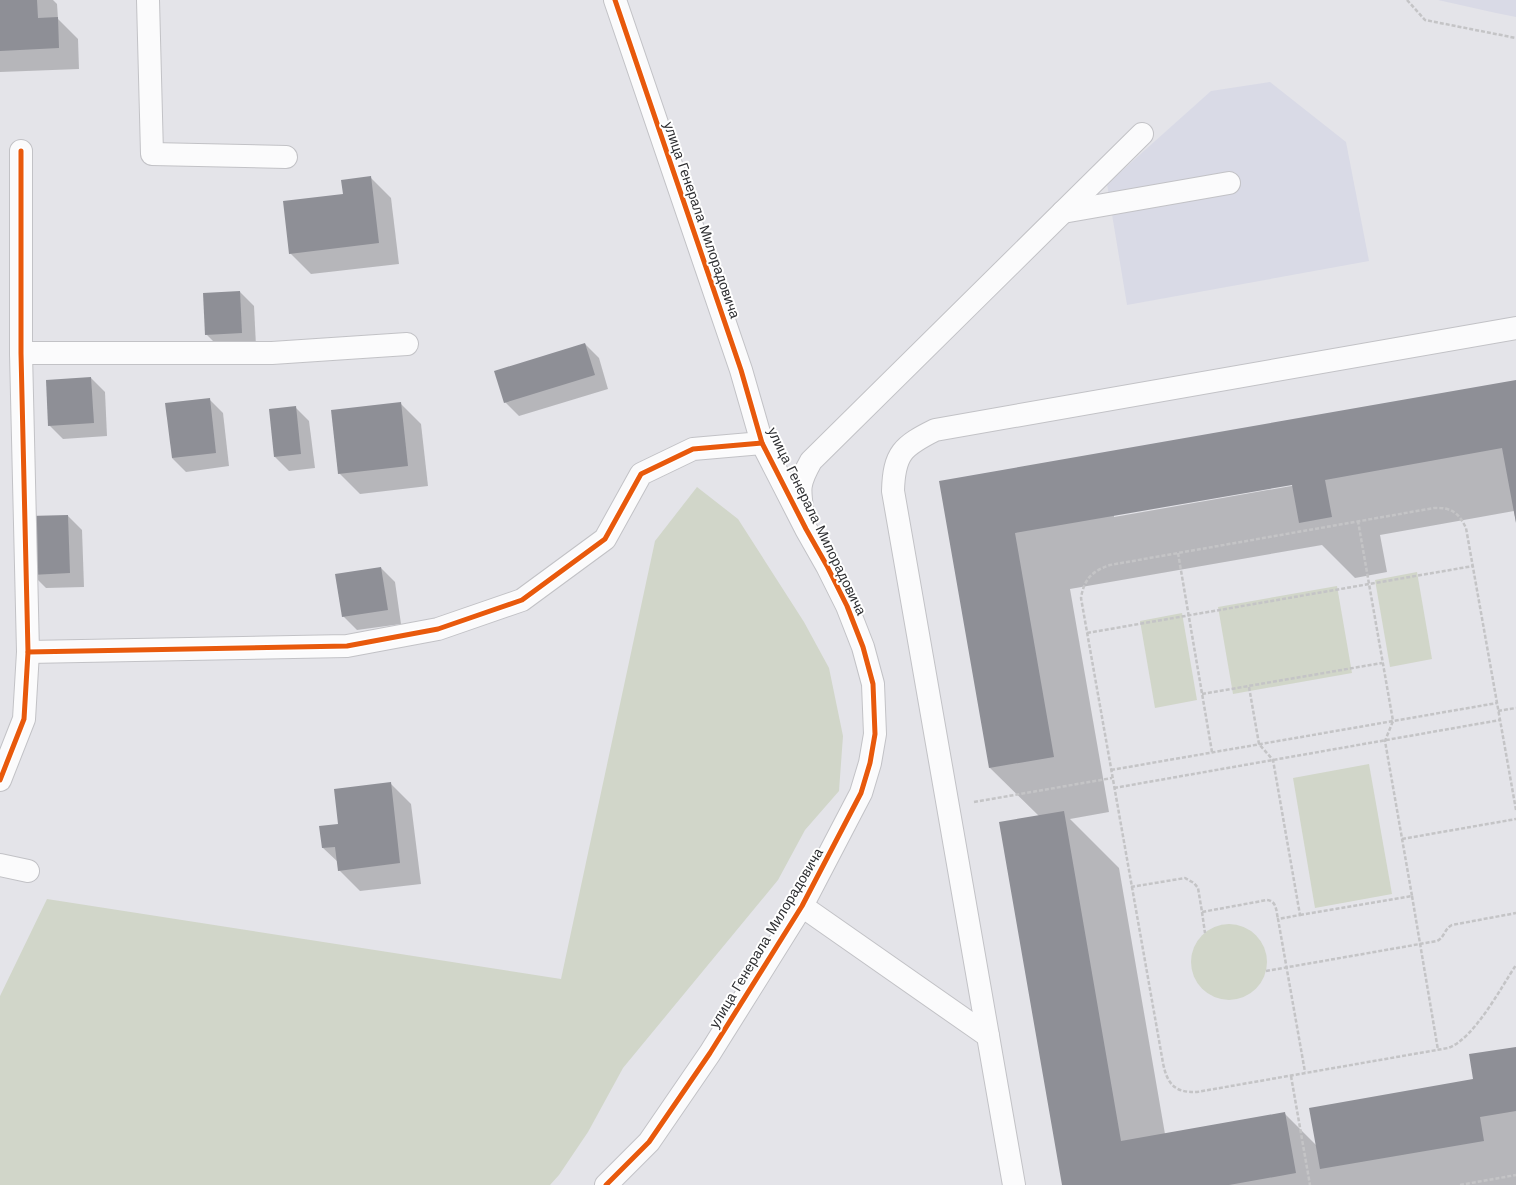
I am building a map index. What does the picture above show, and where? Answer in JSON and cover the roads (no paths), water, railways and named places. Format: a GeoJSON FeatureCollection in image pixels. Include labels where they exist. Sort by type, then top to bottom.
{"type":"FeatureCollection","features":[{"type":"Feature","properties":{"kind":"street"},"geometry":{"type":"LineString","coordinates":[[148,0],[152,154],[286,157]]}},
{"type":"Feature","properties":{"kind":"street","name":"улица Генерала Милорадовича"},"geometry":{"type":"LineString","coordinates":[[606,1185],[649,1142],[710,1054],[802,906],[861,793],[870,764],[875,734],[873,684],[863,648],[847,606],[762,443],[741,370],[615,0]]}},
{"type":"Feature","properties":{"kind":"street"},"geometry":{"type":"LineString","coordinates":[[806,529],[800,492],[802,478],[811,461],[1142,134]]}},
{"type":"Feature","properties":{"kind":"street"},"geometry":{"type":"LineString","coordinates":[[0,780],[24,719],[28,652],[21,354],[21,151]]}},
{"type":"Feature","properties":{"kind":"street"},"geometry":{"type":"LineString","coordinates":[[1063,212],[1229,183]]}},
{"type":"Feature","properties":{"kind":"street"},"geometry":{"type":"LineString","coordinates":[[1014,1185],[893,491],[893,472],[900,455],[912,441],[935,430],[1516,328]]}},
{"type":"Feature","properties":{"kind":"street"},"geometry":{"type":"LineString","coordinates":[[21,354],[272,353],[407,344]]}},
{"type":"Feature","properties":{"kind":"street"},"geometry":{"type":"LineString","coordinates":[[28,652],[348,646],[438,629],[522,600],[605,539],[641,474],[693,449],[762,443]]}},
{"type":"Feature","properties":{"kind":"street"},"geometry":{"type":"LineString","coordinates":[[0,865],[28,871]]}},
{"type":"Feature","properties":{"kind":"street"},"geometry":{"type":"LineString","coordinates":[[802,906],[988,1036]]}}]}
